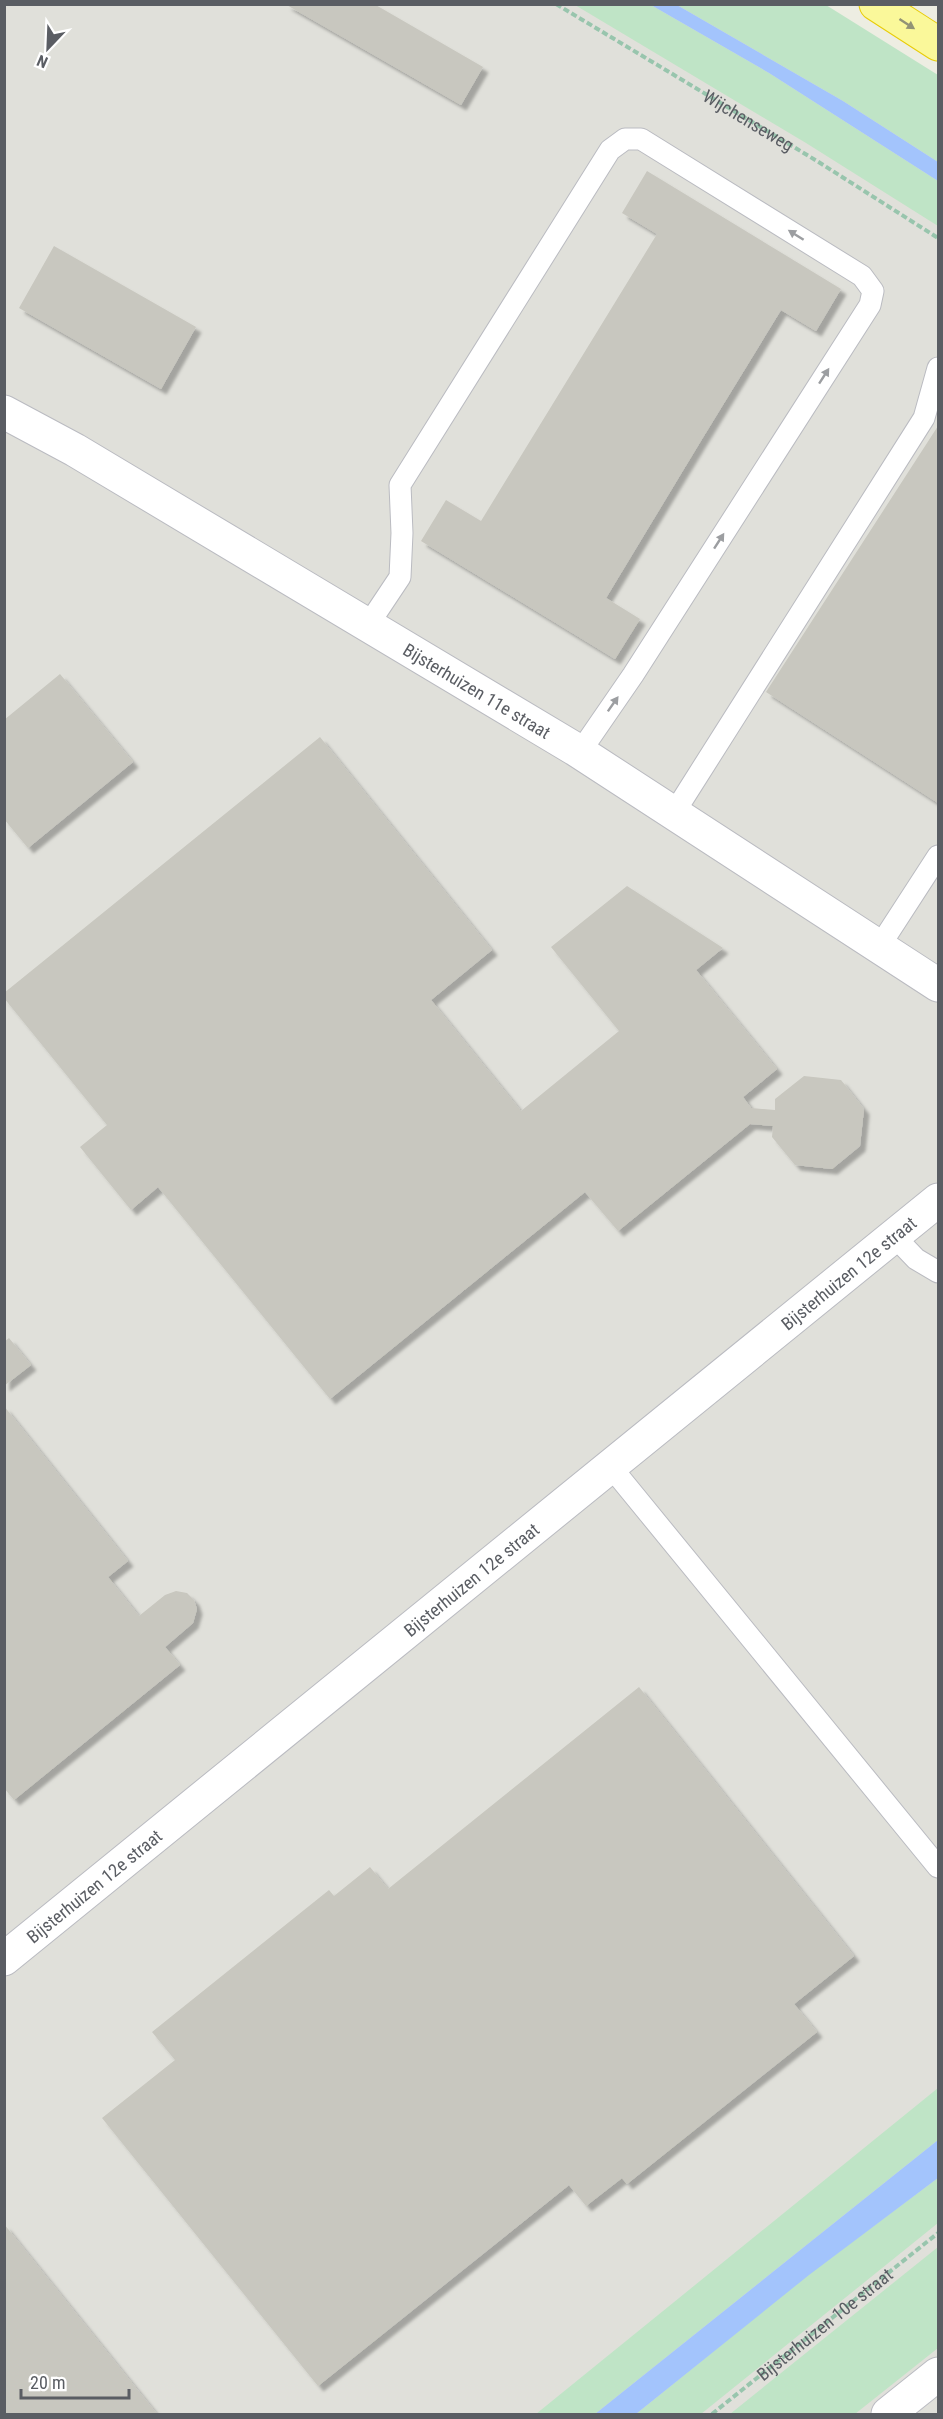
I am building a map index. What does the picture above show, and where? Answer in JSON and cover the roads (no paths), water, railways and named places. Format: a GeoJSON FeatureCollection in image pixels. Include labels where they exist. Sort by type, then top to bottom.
{"type":"FeatureCollection","features":[{"type":"Feature","properties":{"kind":"highway"},"geometry":{"type":"LineString","coordinates":[[876,4],[939,44]]}},
{"type":"Feature","properties":{"kind":"street","name":"Bijsterhuizen 11e straat"},"geometry":{"type":"LineString","coordinates":[[4,412],[75,450],[580,752],[939,985]]}},
{"type":"Feature","properties":{"kind":"street","name":"Bijsterhuizen 12e straat"},"geometry":{"type":"LineString","coordinates":[[4,1959],[939,1200]]}},
{"type":"Feature","properties":{"kind":"street"},"geometry":{"type":"LineString","coordinates":[[888,2415],[939,2374]]}},
{"type":"Feature","properties":{"kind":"lane"},"geometry":{"type":"LineString","coordinates":[[368,625],[400,577],[402,533],[400,485],[610,150],[624,139],[641,140],[862,276],[873,291],[870,305],[633,675],[580,752]]}},
{"type":"Feature","properties":{"kind":"lane"},"geometry":{"type":"LineString","coordinates":[[674,813],[924,418],[939,368]]}},
{"type":"Feature","properties":{"kind":"lane"},"geometry":{"type":"LineString","coordinates":[[879,947],[939,856]]}},
{"type":"Feature","properties":{"kind":"lane"},"geometry":{"type":"LineString","coordinates":[[894,1236],[916,1259],[939,1272]]}},
{"type":"Feature","properties":{"kind":"lane"},"geometry":{"type":"LineString","coordinates":[[611,1467],[939,1867]]}},
{"type":"Feature","properties":{"kind":"water"},"geometry":{"type":"Polygon","coordinates":[[[651,5],[677,5],[843,101],[938,162],[938,181],[769,73],[651,5]]]}},
{"type":"Feature","properties":{"kind":"water"},"geometry":{"type":"Polygon","coordinates":[[[938,2140],[938,2178],[809,2275],[636,2414],[595,2414],[938,2140]]]}}]}
